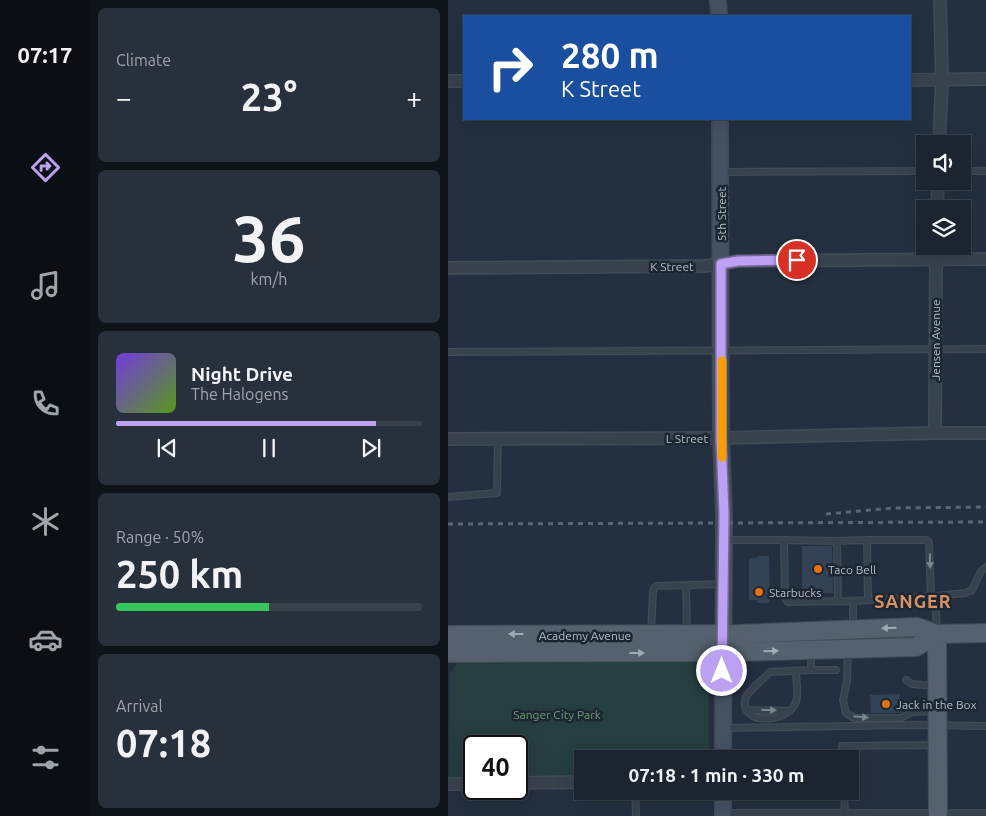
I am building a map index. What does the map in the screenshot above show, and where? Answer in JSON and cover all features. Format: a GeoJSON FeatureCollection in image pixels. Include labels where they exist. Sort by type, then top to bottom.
{"type":"FeatureCollection","features":[{"type":"Feature","properties":{"kind":"main road","name":"Academy Avenue"},"geometry":{"type":"LineString","coordinates":[[448,635],[723,634],[916,627],[937,634]]}},
{"type":"Feature","properties":{"kind":"main road"},"geometry":{"type":"LineString","coordinates":[[938,816],[937,634],[986,633]]}},
{"type":"Feature","properties":{"kind":"main road"},"geometry":{"type":"LineString","coordinates":[[566,653],[586,644],[614,643],[618,641],[622,634]]}},
{"type":"Feature","properties":{"kind":"main road","name":"Academy Avenue"},"geometry":{"type":"LineString","coordinates":[[448,653],[722,652],[916,647],[937,634]]}},
{"type":"Feature","properties":{"kind":"street"},"geometry":{"type":"LineString","coordinates":[[718,0],[719,15]]}},
{"type":"Feature","properties":{"kind":"street"},"geometry":{"type":"LineString","coordinates":[[939,135],[942,80],[940,0]]}},
{"type":"Feature","properties":{"kind":"street"},"geometry":{"type":"LineString","coordinates":[[911,80],[986,79]]}},
{"type":"Feature","properties":{"kind":"street"},"geometry":{"type":"LineString","coordinates":[[448,81],[463,81]]}},
{"type":"Feature","properties":{"kind":"street","name":"5th Street"},"geometry":{"type":"LineString","coordinates":[[720,120],[723,750]]}},
{"type":"Feature","properties":{"kind":"street","name":"Jensen Avenue"},"geometry":{"type":"LineString","coordinates":[[935,255],[935,433]]}},
{"type":"Feature","properties":{"kind":"street","name":"K Street"},"geometry":{"type":"LineString","coordinates":[[448,268],[706,266],[738,261],[986,260]]}},
{"type":"Feature","properties":{"kind":"street","name":"L Street"},"geometry":{"type":"LineString","coordinates":[[448,439],[721,438],[986,433]]}},
{"type":"Feature","properties":{"kind":"street"},"geometry":{"type":"LineString","coordinates":[[528,783],[574,782]]}},
{"type":"Feature","properties":{"kind":"street"},"geometry":{"type":"LineString","coordinates":[[448,784],[463,784]]}},
{"type":"Feature","properties":{"kind":"street"},"geometry":{"type":"LineString","coordinates":[[723,800],[723,816],[927,816]]}},
{"type":"Feature","properties":{"kind":"street"},"geometry":{"type":"LineString","coordinates":[[952,816],[986,816]]}},
{"type":"Feature","properties":{"kind":"lane"},"geometry":{"type":"LineString","coordinates":[[721,172],[916,171]]}},
{"type":"Feature","properties":{"kind":"lane"},"geometry":{"type":"LineString","coordinates":[[971,171],[986,171]]}},
{"type":"Feature","properties":{"kind":"lane"},"geometry":{"type":"LineString","coordinates":[[448,352],[986,349]]}},
{"type":"Feature","properties":{"kind":"lane"},"geometry":{"type":"LineString","coordinates":[[448,497],[497,493],[498,438]]}},
{"type":"Feature","properties":{"kind":"lane"},"geometry":{"type":"LineString","coordinates":[[723,540],[927,540],[930,543],[937,634]]}},
{"type":"Feature","properties":{"kind":"lane"},"geometry":{"type":"LineString","coordinates":[[784,540],[785,598],[788,602],[854,601],[965,592],[972,590],[981,571],[986,567]]}},
{"type":"Feature","properties":{"kind":"lane"},"geometry":{"type":"LineString","coordinates":[[867,540],[868,600]]}},
{"type":"Feature","properties":{"kind":"lane"},"geometry":{"type":"LineString","coordinates":[[837,541],[838,601]]}},
{"type":"Feature","properties":{"kind":"lane"},"geometry":{"type":"LineString","coordinates":[[650,635],[654,588],[656,586],[723,584]]}},
{"type":"Feature","properties":{"kind":"lane"},"geometry":{"type":"LineString","coordinates":[[686,585],[688,634]]}},
{"type":"Feature","properties":{"kind":"lane"},"geometry":{"type":"LineString","coordinates":[[853,628],[854,601]]}},
{"type":"Feature","properties":{"kind":"lane"},"geometry":{"type":"LineString","coordinates":[[848,648],[847,681],[843,700],[846,713],[854,718],[901,718],[912,712],[938,719],[986,726]]}},
{"type":"Feature","properties":{"kind":"lane"},"geometry":{"type":"LineString","coordinates":[[811,649],[811,670]]}},
{"type":"Feature","properties":{"kind":"lane"},"geometry":{"type":"LineString","coordinates":[[796,671],[796,702],[790,710],[747,710],[747,696],[770,672],[811,670],[836,670]]}},
{"type":"Feature","properties":{"kind":"lane"},"geometry":{"type":"LineString","coordinates":[[906,680],[912,684],[938,687]]}},
{"type":"Feature","properties":{"kind":"lane"},"geometry":{"type":"LineString","coordinates":[[722,728],[911,725],[938,719]]}},
{"type":"Feature","properties":{"kind":"lane"},"geometry":{"type":"LineString","coordinates":[[842,750],[842,746],[938,746]]}},
{"type":"Feature","properties":{"kind":"lane"},"geometry":{"type":"LineString","coordinates":[[636,800],[636,816]]}},
{"type":"Feature","properties":{"kind":"lane"},"geometry":{"type":"LineString","coordinates":[[844,800],[845,815]]}},
{"type":"Feature","properties":{"kind":"green space","name":"Sanger City Park"},"geometry":{"type":"Polygon","coordinates":[[[699,662],[708,671],[709,750],[574,750],[574,778],[528,778],[528,735],[463,735],[463,778],[449,778],[450,673],[457,663],[699,662]]]}},
{"type":"Feature","properties":{"kind":"building","name":"Taco Bell"},"geometry":{"type":"Polygon","coordinates":[[[802,546],[832,546],[833,593],[802,593],[802,546]]]}},
{"type":"Feature","properties":{"kind":"building"},"geometry":{"type":"Polygon","coordinates":[[[757,556],[769,556],[770,603],[757,603],[757,600],[749,600],[749,558],[757,558],[757,556]]]}},
{"type":"Feature","properties":{"kind":"building","name":"Jack in the Box"},"geometry":{"type":"Polygon","coordinates":[[[900,694],[901,713],[871,713],[870,695],[900,694]]]}},
{"type":"Feature","properties":{"kind":"railway"},"geometry":{"type":"LineString","coordinates":[[826,514],[894,508],[987,507]]}},
{"type":"Feature","properties":{"kind":"railway"},"geometry":{"type":"LineString","coordinates":[[448,524],[987,522]]}},
{"type":"Feature","properties":{"kind":"slow traffic"},"geometry":{"type":"LineString","coordinates":[[722,361],[722,457]]}},
{"type":"Feature","properties":{"kind":"place","name":"Taco Bell"},"geometry":{"type":"Point","coordinates":[818,569]}},
{"type":"Feature","properties":{"kind":"place","name":"Starbucks"},"geometry":{"type":"Point","coordinates":[759,592]}},
{"type":"Feature","properties":{"kind":"place","name":"Jack in the Box"},"geometry":{"type":"Point","coordinates":[886,704]}},
{"type":"Feature","properties":{"kind":"district","name":"SANGER"},"geometry":{"type":"Point","coordinates":[913,601]}},
{"type":"Feature","properties":{"kind":"route"},"geometry":{"type":"LineString","coordinates":[[722,671],[724,514],[721,438],[721,264],[738,261],[797,260]]}}]}
